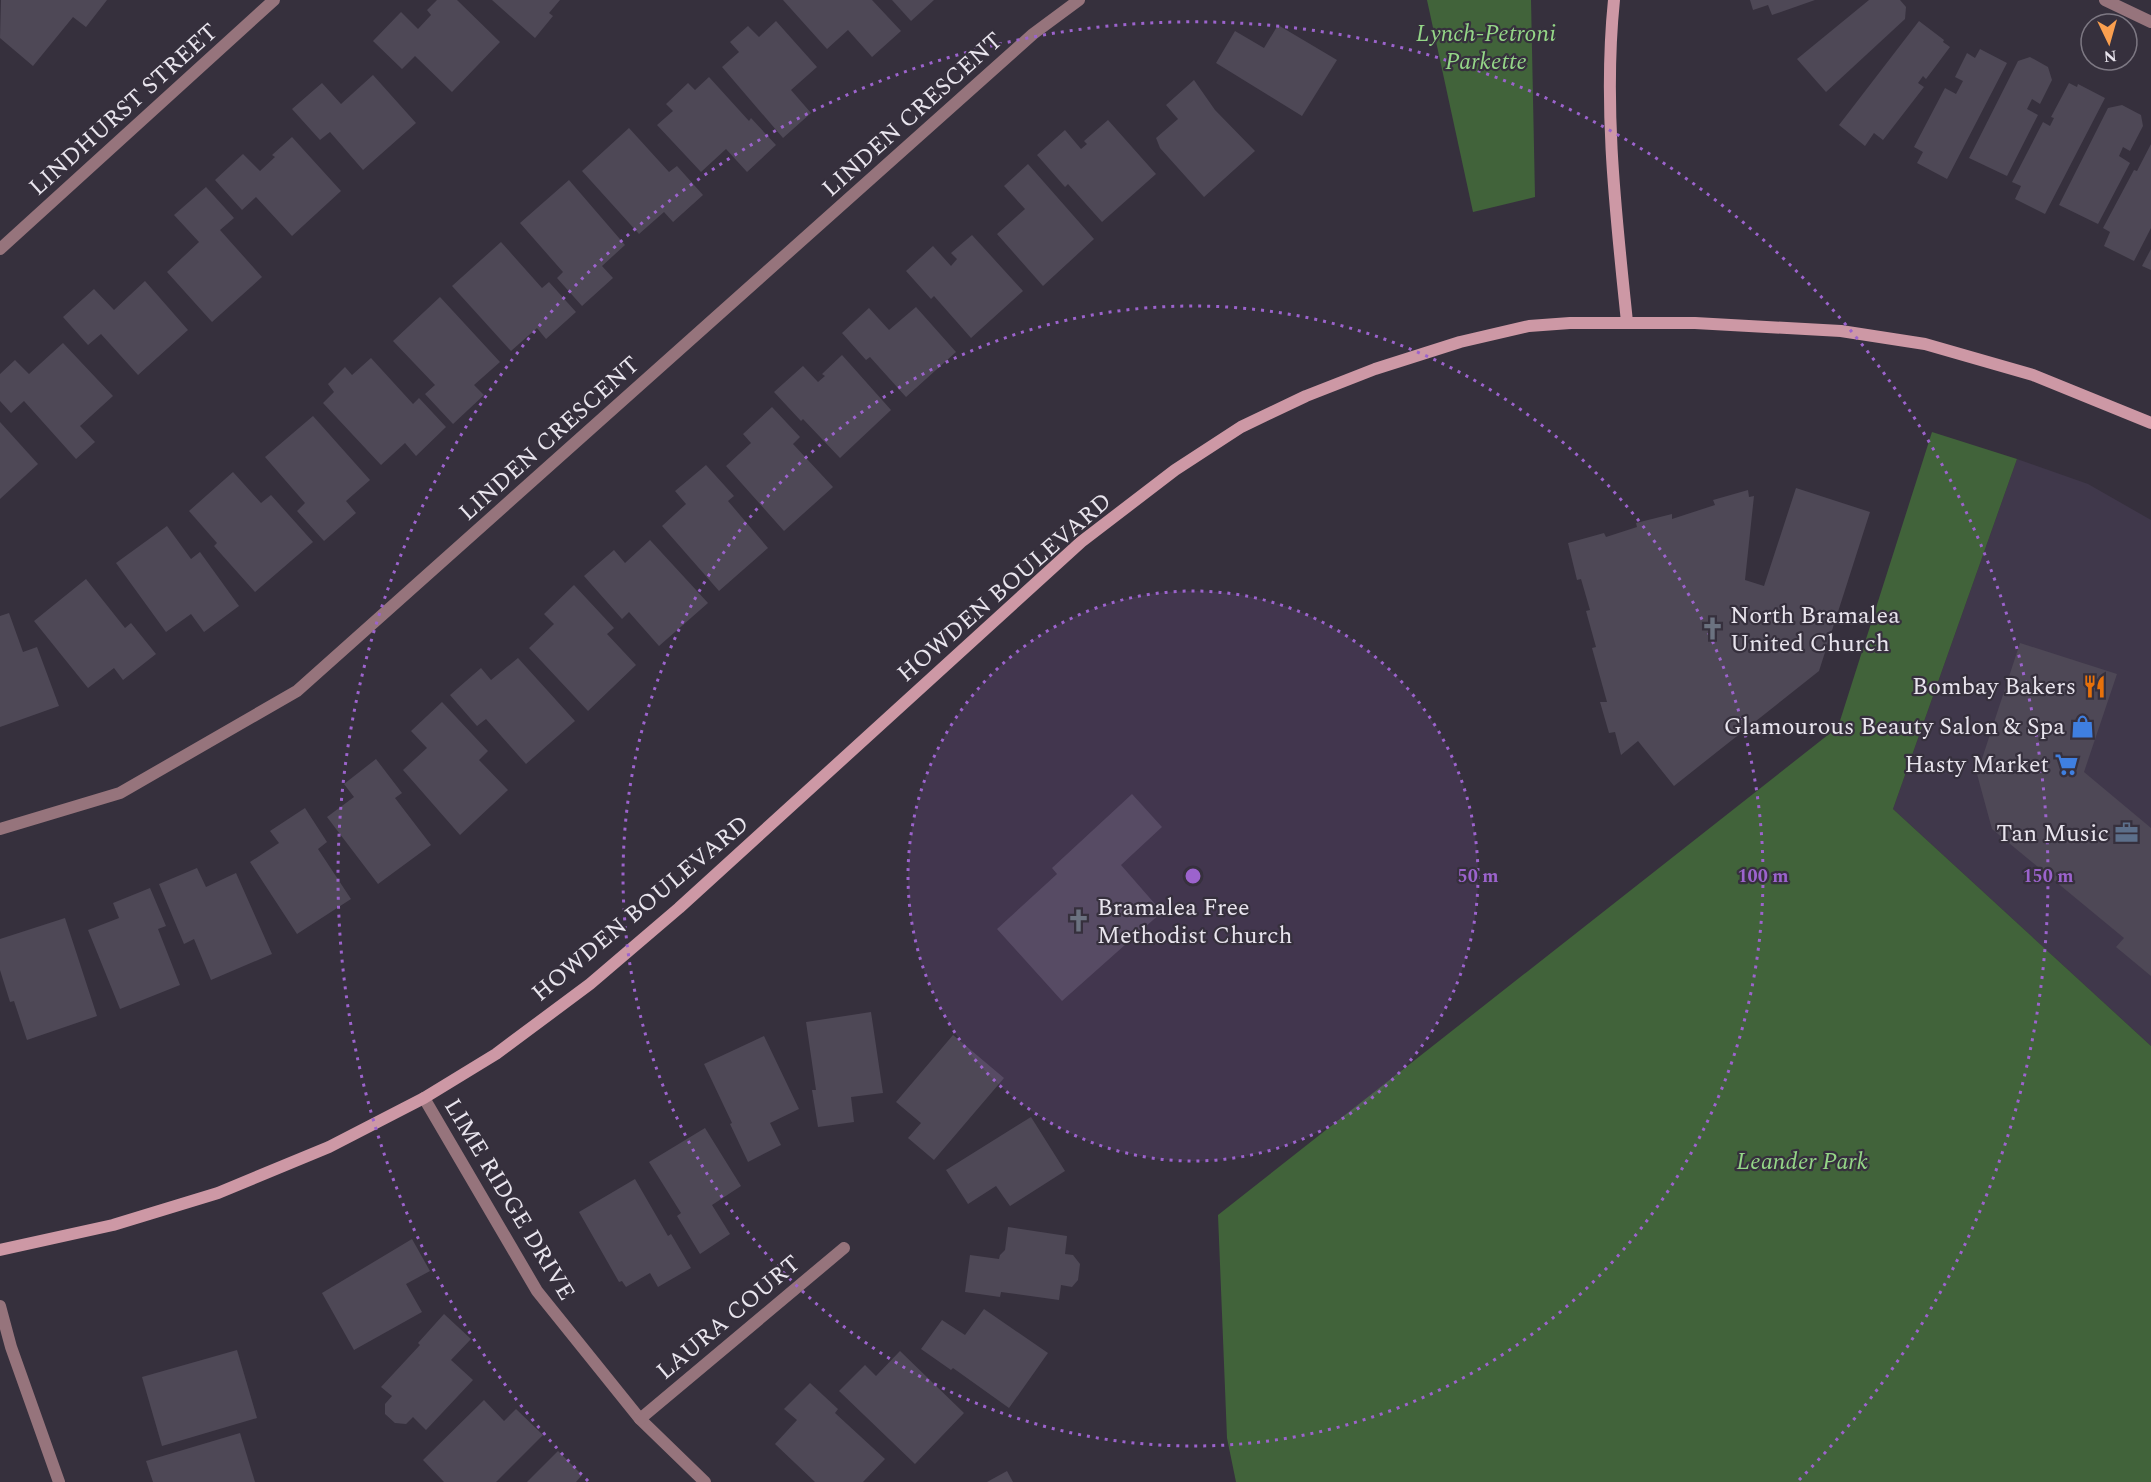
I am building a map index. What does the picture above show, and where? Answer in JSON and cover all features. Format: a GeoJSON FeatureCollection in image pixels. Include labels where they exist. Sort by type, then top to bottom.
{"type":"FeatureCollection","features":[{"type":"Feature","properties":{"kind":"street","name":"LINDHURST STREET"},"geometry":{"type":"LineString","coordinates":[[0,249],[274,0]]}},
{"type":"Feature","properties":{"kind":"street","name":"LINDEN CRESCENT"},"geometry":{"type":"LineString","coordinates":[[0,829],[120,793],[297,691],[1024,42],[1078,0]]}},
{"type":"Feature","properties":{"kind":"street"},"geometry":{"type":"LineString","coordinates":[[1614,0],[1609,101],[1613,173],[1627,322]]}},
{"type":"Feature","properties":{"kind":"street"},"geometry":{"type":"LineString","coordinates":[[2105,0],[2151,22]]}},
{"type":"Feature","properties":{"kind":"street","name":"HOWDEN BOULEVARD"},"geometry":{"type":"LineString","coordinates":[[0,1251],[113,1225],[218,1193],[329,1147],[424,1098],[496,1054],[590,984],[679,908],[1081,542],[1185,464],[1241,427],[1306,396],[1386,366],[1460,342],[1529,326],[1569,323],[1695,323],[1840,331],[1925,344],[2033,375],[2151,423]]}},
{"type":"Feature","properties":{"kind":"street","name":"LIME RIDGE DRIVE"},"geometry":{"type":"LineString","coordinates":[[424,1098],[537,1291],[640,1419],[705,1482]]}},
{"type":"Feature","properties":{"kind":"street","name":"LAURA COURT"},"geometry":{"type":"LineString","coordinates":[[640,1419],[844,1248]]}},
{"type":"Feature","properties":{"kind":"street"},"geometry":{"type":"LineString","coordinates":[[0,1306],[59,1482]]}},
{"type":"Feature","properties":{"kind":"shaded area"},"geometry":{"type":"Polygon","coordinates":[[[2017,459],[2088,484],[2151,520],[2151,1046],[1893,809],[2017,459]]]}},
{"type":"Feature","properties":{"kind":"green space","name":"Lynch-Petroni Parkette"},"geometry":{"type":"Polygon","coordinates":[[[1427,0],[1531,0],[1535,197],[1473,212],[1427,0]]]}},
{"type":"Feature","properties":{"kind":"green space","name":"Leander Park"},"geometry":{"type":"Polygon","coordinates":[[[1932,432],[2017,459],[1893,809],[2151,1046],[2151,1482],[1236,1482],[1227,1438],[1218,1215],[1838,727],[1932,432]]]}},
{"type":"Feature","properties":{"kind":"building"},"geometry":{"type":"Polygon","coordinates":[[[1,0],[107,0],[86,27],[73,17],[33,66],[0,38],[1,0]]]}},
{"type":"Feature","properties":{"kind":"building"},"geometry":{"type":"Polygon","coordinates":[[[437,0],[457,0],[500,42],[452,92],[415,56],[402,69],[373,41],[401,12],[418,29],[431,15],[427,10],[437,0]]]}},
{"type":"Feature","properties":{"kind":"building"},"geometry":{"type":"Polygon","coordinates":[[[492,0],[560,0],[549,13],[553,16],[535,38],[492,0]]]}},
{"type":"Feature","properties":{"kind":"building"},"geometry":{"type":"Polygon","coordinates":[[[783,0],[872,0],[901,31],[872,57],[848,30],[827,49],[783,0]]]}},
{"type":"Feature","properties":{"kind":"building"},"geometry":{"type":"Polygon","coordinates":[[[892,0],[934,0],[911,21],[892,0]]]}},
{"type":"Feature","properties":{"kind":"building"},"geometry":{"type":"Polygon","coordinates":[[[1750,0],[1815,0],[1772,15],[1768,5],[1753,10],[1750,0]]]}},
{"type":"Feature","properties":{"kind":"building"},"geometry":{"type":"Polygon","coordinates":[[[1869,0],[1900,0],[1906,7],[1905,19],[1826,92],[1797,59],[1869,0]]]}},
{"type":"Feature","properties":{"kind":"building"},"geometry":{"type":"Polygon","coordinates":[[[776,21],[817,67],[791,90],[811,113],[783,138],[722,67],[739,52],[730,42],[748,26],[759,37],[776,21]]]}},
{"type":"Feature","properties":{"kind":"building"},"geometry":{"type":"Polygon","coordinates":[[[1919,21],[1950,47],[1926,79],[1923,76],[1918,83],[1924,87],[1883,140],[1874,133],[1865,146],[1839,125],[1919,21]]]}},
{"type":"Feature","properties":{"kind":"building"},"geometry":{"type":"Polygon","coordinates":[[[1278,25],[1337,60],[1302,116],[1216,63],[1235,31],[1264,48],[1278,25]]]}},
{"type":"Feature","properties":{"kind":"building"},"geometry":{"type":"Polygon","coordinates":[[[1980,49],[2007,63],[1947,179],[1917,163],[1923,152],[1914,147],[1945,88],[1956,94],[1963,81],[1955,77],[1967,53],[1975,58],[1980,49]]]}},
{"type":"Feature","properties":{"kind":"building"},"geometry":{"type":"Polygon","coordinates":[[[2030,57],[2048,67],[2052,80],[2040,104],[2032,99],[2027,109],[2038,115],[2007,176],[1969,158],[2018,61],[2030,57]]]}},
{"type":"Feature","properties":{"kind":"building"},"geometry":{"type":"Polygon","coordinates":[[[373,75],[416,123],[363,170],[330,132],[320,140],[292,109],[322,83],[341,104],[373,75]]]}},
{"type":"Feature","properties":{"kind":"building"},"geometry":{"type":"Polygon","coordinates":[[[709,77],[749,121],[751,118],[776,145],[747,172],[726,149],[701,172],[657,125],[673,111],[666,104],[688,83],[695,90],[709,77]]]}},
{"type":"Feature","properties":{"kind":"building"},"geometry":{"type":"Polygon","coordinates":[[[1194,80],[1215,110],[1255,151],[1204,197],[1160,148],[1156,138],[1178,119],[1166,105],[1194,80]]]}},
{"type":"Feature","properties":{"kind":"building"},"geometry":{"type":"Polygon","coordinates":[[[2069,83],[2077,87],[2078,84],[2105,98],[2045,214],[2015,199],[2021,186],[2012,182],[2043,122],[2050,126],[2054,118],[2051,117],[2069,83]]]}},
{"type":"Feature","properties":{"kind":"building"},"geometry":{"type":"Polygon","coordinates":[[[2122,105],[2141,115],[2143,126],[2130,151],[2123,147],[2119,156],[2130,163],[2098,224],[2059,205],[2108,108],[2122,105]]]}},
{"type":"Feature","properties":{"kind":"building"},"geometry":{"type":"Polygon","coordinates":[[[1108,120],[1156,174],[1102,222],[1068,184],[1065,187],[1037,155],[1065,130],[1081,149],[1087,144],[1084,141],[1108,120]]]}},
{"type":"Feature","properties":{"kind":"building"},"geometry":{"type":"Polygon","coordinates":[[[629,128],[669,172],[677,166],[703,195],[673,222],[664,212],[639,234],[582,171],[629,128]]]}},
{"type":"Feature","properties":{"kind":"building"},"geometry":{"type":"Polygon","coordinates":[[[292,137],[341,191],[292,236],[256,197],[242,210],[215,180],[243,154],[260,171],[275,157],[272,155],[292,137]]]}},
{"type":"Feature","properties":{"kind":"building"},"geometry":{"type":"Polygon","coordinates":[[[2151,144],[2151,228],[2134,261],[2104,246],[2110,232],[2103,228],[2134,170],[2137,171],[2151,144]]]}},
{"type":"Feature","properties":{"kind":"building"},"geometry":{"type":"Polygon","coordinates":[[[1028,164],[1094,239],[1043,286],[997,234],[1025,209],[1004,186],[1028,164]]]}},
{"type":"Feature","properties":{"kind":"building"},"geometry":{"type":"Polygon","coordinates":[[[569,180],[625,245],[602,266],[613,278],[582,306],[557,278],[563,272],[520,223],[569,180]]]}},
{"type":"Feature","properties":{"kind":"building"},"geometry":{"type":"Polygon","coordinates":[[[206,187],[234,218],[220,230],[262,277],[212,322],[167,272],[199,242],[174,215],[206,187]]]}},
{"type":"Feature","properties":{"kind":"building"},"geometry":{"type":"Polygon","coordinates":[[[972,235],[1023,291],[971,338],[934,296],[931,299],[906,271],[933,246],[951,266],[957,259],[951,253],[972,235]]]}},
{"type":"Feature","properties":{"kind":"building"},"geometry":{"type":"Polygon","coordinates":[[[501,242],[542,288],[549,282],[576,312],[546,339],[537,328],[511,351],[452,286],[501,242]]]}},
{"type":"Feature","properties":{"kind":"building"},"geometry":{"type":"Polygon","coordinates":[[[2151,249],[2151,270],[2142,266],[2151,249]]]}},
{"type":"Feature","properties":{"kind":"building"},"geometry":{"type":"Polygon","coordinates":[[[145,281],[188,330],[138,375],[101,334],[88,345],[63,317],[94,289],[114,310],[145,281]]]}},
{"type":"Feature","properties":{"kind":"building"},"geometry":{"type":"Polygon","coordinates":[[[440,297],[500,362],[474,385],[484,395],[453,424],[425,394],[435,385],[393,341],[440,297]]]}},
{"type":"Feature","properties":{"kind":"building"},"geometry":{"type":"Polygon","coordinates":[[[916,307],[956,352],[906,397],[870,357],[866,360],[842,333],[869,308],[889,330],[916,307]]]}},
{"type":"Feature","properties":{"kind":"building"},"geometry":{"type":"Polygon","coordinates":[[[63,343],[113,396],[80,426],[95,442],[76,459],[24,401],[11,413],[0,401],[0,374],[15,360],[29,374],[63,343]]]}},
{"type":"Feature","properties":{"kind":"building"},"geometry":{"type":"Polygon","coordinates":[[[842,355],[891,410],[840,458],[774,392],[803,366],[818,382],[825,376],[822,374],[842,355]]]}},
{"type":"Feature","properties":{"kind":"building"},"geometry":{"type":"Polygon","coordinates":[[[371,358],[413,404],[419,398],[446,427],[416,456],[405,443],[381,465],[323,403],[334,392],[328,384],[345,367],[352,375],[371,358]]]}},
{"type":"Feature","properties":{"kind":"building"},"geometry":{"type":"Polygon","coordinates":[[[772,407],[800,437],[793,444],[833,487],[784,531],[726,466],[751,443],[743,434],[772,407]]]}},
{"type":"Feature","properties":{"kind":"building"},"geometry":{"type":"Polygon","coordinates":[[[313,416],[370,480],[346,501],[356,513],[324,541],[297,511],[305,503],[265,457],[313,416]]]}},
{"type":"Feature","properties":{"kind":"building"},"geometry":{"type":"Polygon","coordinates":[[[0,422],[38,464],[0,499],[0,422]]]}},
{"type":"Feature","properties":{"kind":"building"},"geometry":{"type":"Polygon","coordinates":[[[706,465],[734,496],[728,501],[768,548],[719,591],[662,526],[686,504],[675,491],[706,465]]]}},
{"type":"Feature","properties":{"kind":"building"},"geometry":{"type":"Polygon","coordinates":[[[233,472],[261,503],[271,495],[313,542],[255,592],[214,546],[217,543],[189,511],[233,472]]]}},
{"type":"Feature","properties":{"kind":"building","name":"North Bramalea United Church"},"geometry":{"type":"Polygon","coordinates":[[[1796,488],[1870,512],[1819,671],[1674,786],[1638,741],[1621,755],[1615,732],[1609,733],[1600,702],[1607,702],[1592,648],[1596,647],[1586,611],[1590,610],[1581,579],[1577,580],[1568,543],[1604,533],[1606,537],[1637,527],[1636,523],[1672,514],[1672,519],[1715,505],[1713,500],[1748,490],[1749,497],[1754,496],[1745,580],[1764,586],[1796,488]]]}},
{"type":"Feature","properties":{"kind":"building"},"geometry":{"type":"Polygon","coordinates":[[[167,526],[191,559],[200,552],[239,606],[204,632],[191,614],[166,632],[116,563],[167,526]]]}},
{"type":"Feature","properties":{"kind":"building"},"geometry":{"type":"Polygon","coordinates":[[[650,540],[708,603],[659,646],[629,612],[622,619],[584,576],[614,550],[625,563],[650,540]]]}},
{"type":"Feature","properties":{"kind":"building"},"geometry":{"type":"Polygon","coordinates":[[[86,579],[125,628],[131,623],[156,654],[123,680],[114,668],[88,688],[34,621],[86,579]]]}},
{"type":"Feature","properties":{"kind":"building"},"geometry":{"type":"Polygon","coordinates":[[[574,585],[614,628],[607,634],[636,665],[588,711],[529,648],[554,624],[544,614],[574,585]]]}},
{"type":"Feature","properties":{"kind":"building"},"geometry":{"type":"Polygon","coordinates":[[[9,613],[23,652],[37,647],[59,706],[0,727],[0,616],[9,613]]]}},
{"type":"Feature","properties":{"kind":"building"},"geometry":{"type":"Polygon","coordinates":[[[2020,643],[2117,674],[2084,772],[2151,828],[2151,976],[2116,947],[2124,938],[1992,829],[1977,774],[2020,643]]]}},
{"type":"Feature","properties":{"kind":"building"},"geometry":{"type":"Polygon","coordinates":[[[518,658],[575,721],[526,764],[486,719],[477,726],[450,695],[481,668],[491,680],[518,658]]]}},
{"type":"Feature","properties":{"kind":"building"},"geometry":{"type":"Polygon","coordinates":[[[442,702],[488,751],[479,760],[508,790],[460,835],[403,770],[427,748],[411,731],[442,702]]]}},
{"type":"Feature","properties":{"kind":"building"},"geometry":{"type":"Polygon","coordinates":[[[376,759],[402,793],[395,798],[431,845],[378,884],[327,817],[354,797],[344,784],[376,759]]]}},
{"type":"Feature","properties":{"kind":"building","name":"Bramalea Free Methodist Church"},"geometry":{"type":"Polygon","coordinates":[[[1132,794],[1162,827],[1121,865],[1162,912],[1062,1001],[997,929],[1057,874],[1052,868],[1132,794]]]}},
{"type":"Feature","properties":{"kind":"building"},"geometry":{"type":"Polygon","coordinates":[[[305,808],[327,842],[318,849],[351,899],[297,934],[250,862],[279,843],[270,831],[305,808]]]}},
{"type":"Feature","properties":{"kind":"building"},"geometry":{"type":"Polygon","coordinates":[[[197,868],[206,887],[236,873],[272,954],[211,980],[194,939],[184,944],[159,884],[197,868]]]}},
{"type":"Feature","properties":{"kind":"building"},"geometry":{"type":"Polygon","coordinates":[[[150,888],[166,926],[158,929],[180,985],[120,1009],[88,930],[119,918],[113,903],[150,888]]]}},
{"type":"Feature","properties":{"kind":"building"},"geometry":{"type":"Polygon","coordinates":[[[65,918],[97,1016],[27,1040],[14,1001],[10,1002],[0,970],[0,939],[65,918]]]}},
{"type":"Feature","properties":{"kind":"building"},"geometry":{"type":"Polygon","coordinates":[[[871,1012],[883,1093],[851,1097],[854,1122],[818,1127],[812,1090],[816,1090],[806,1022],[871,1012]]]}},
{"type":"Feature","properties":{"kind":"building"},"geometry":{"type":"Polygon","coordinates":[[[953,1035],[1004,1078],[934,1160],[908,1138],[921,1123],[896,1102],[953,1035]]]}},
{"type":"Feature","properties":{"kind":"building"},"geometry":{"type":"Polygon","coordinates":[[[764,1036],[799,1109],[770,1123],[781,1145],[748,1162],[704,1064],[764,1036]]]}},
{"type":"Feature","properties":{"kind":"building"},"geometry":{"type":"Polygon","coordinates":[[[1031,1117],[1065,1171],[1010,1206],[996,1186],[968,1204],[946,1170],[1031,1117]]]}},
{"type":"Feature","properties":{"kind":"building"},"geometry":{"type":"Polygon","coordinates":[[[705,1128],[741,1186],[712,1205],[730,1234],[700,1254],[677,1216],[681,1213],[649,1162],[705,1128]]]}},
{"type":"Feature","properties":{"kind":"building"},"geometry":{"type":"Polygon","coordinates":[[[635,1179],[668,1236],[671,1234],[691,1268],[658,1287],[650,1273],[626,1287],[622,1281],[619,1282],[579,1212],[635,1179]]]}},
{"type":"Feature","properties":{"kind":"building"},"geometry":{"type":"Polygon","coordinates":[[[1008,1227],[1067,1236],[1065,1254],[1073,1255],[1080,1264],[1078,1280],[1072,1287],[1061,1285],[1059,1300],[1001,1292],[1000,1297],[965,1292],[970,1255],[999,1259],[1005,1250],[1008,1227]]]}},
{"type":"Feature","properties":{"kind":"building"},"geometry":{"type":"Polygon","coordinates":[[[412,1239],[430,1271],[406,1284],[422,1312],[354,1350],[322,1293],[412,1239]]]}},
{"type":"Feature","properties":{"kind":"building"},"geometry":{"type":"Polygon","coordinates":[[[984,1309],[1048,1353],[1009,1408],[953,1368],[951,1370],[921,1349],[942,1320],[965,1335],[984,1309]]]}},
{"type":"Feature","properties":{"kind":"building"},"geometry":{"type":"Polygon","coordinates":[[[444,1314],[471,1339],[451,1360],[473,1380],[426,1430],[413,1417],[406,1424],[395,1423],[385,1414],[385,1404],[392,1396],[381,1387],[420,1345],[418,1343],[444,1314]]]}},
{"type":"Feature","properties":{"kind":"building"},"geometry":{"type":"Polygon","coordinates":[[[237,1350],[257,1418],[162,1446],[142,1377],[237,1350]]]}},
{"type":"Feature","properties":{"kind":"building"},"geometry":{"type":"Polygon","coordinates":[[[900,1351],[964,1413],[915,1464],[839,1391],[865,1365],[876,1376],[900,1351]]]}},
{"type":"Feature","properties":{"kind":"building"},"geometry":{"type":"Polygon","coordinates":[[[810,1383],[838,1409],[835,1413],[885,1459],[863,1482],[815,1482],[775,1444],[797,1420],[784,1409],[810,1383]]]}},
{"type":"Feature","properties":{"kind":"building"},"geometry":{"type":"Polygon","coordinates":[[[484,1400],[504,1421],[516,1409],[543,1435],[496,1482],[444,1482],[423,1460],[484,1400]]]}},
{"type":"Feature","properties":{"kind":"building"},"geometry":{"type":"Polygon","coordinates":[[[240,1433],[255,1482],[153,1482],[146,1461],[240,1433]]]}},
{"type":"Feature","properties":{"kind":"building"},"geometry":{"type":"Polygon","coordinates":[[[558,1451],[582,1475],[576,1482],[527,1482],[558,1451]]]}},
{"type":"Feature","properties":{"kind":"building"},"geometry":{"type":"Polygon","coordinates":[[[1007,1471],[1013,1482],[987,1482],[1007,1471]]]}},
{"type":"Feature","properties":{"kind":"place","name":"North Bramalea United Church"},"geometry":{"type":"Point","coordinates":[1712,629]}},
{"type":"Feature","properties":{"kind":"place","name":"Bombay Bakers"},"geometry":{"type":"Point","coordinates":[2094,686]}},
{"type":"Feature","properties":{"kind":"place","name":"Glamourous Beauty Salon & Spa"},"geometry":{"type":"Point","coordinates":[2083,726]}},
{"type":"Feature","properties":{"kind":"place","name":"Hasty Market"},"geometry":{"type":"Point","coordinates":[2067,764]}},
{"type":"Feature","properties":{"kind":"place","name":"Tan Music"},"geometry":{"type":"Point","coordinates":[2127,833]}},
{"type":"Feature","properties":{"kind":"place","name":"Bramalea Free Methodist Church"},"geometry":{"type":"Point","coordinates":[1079,921]}}]}
